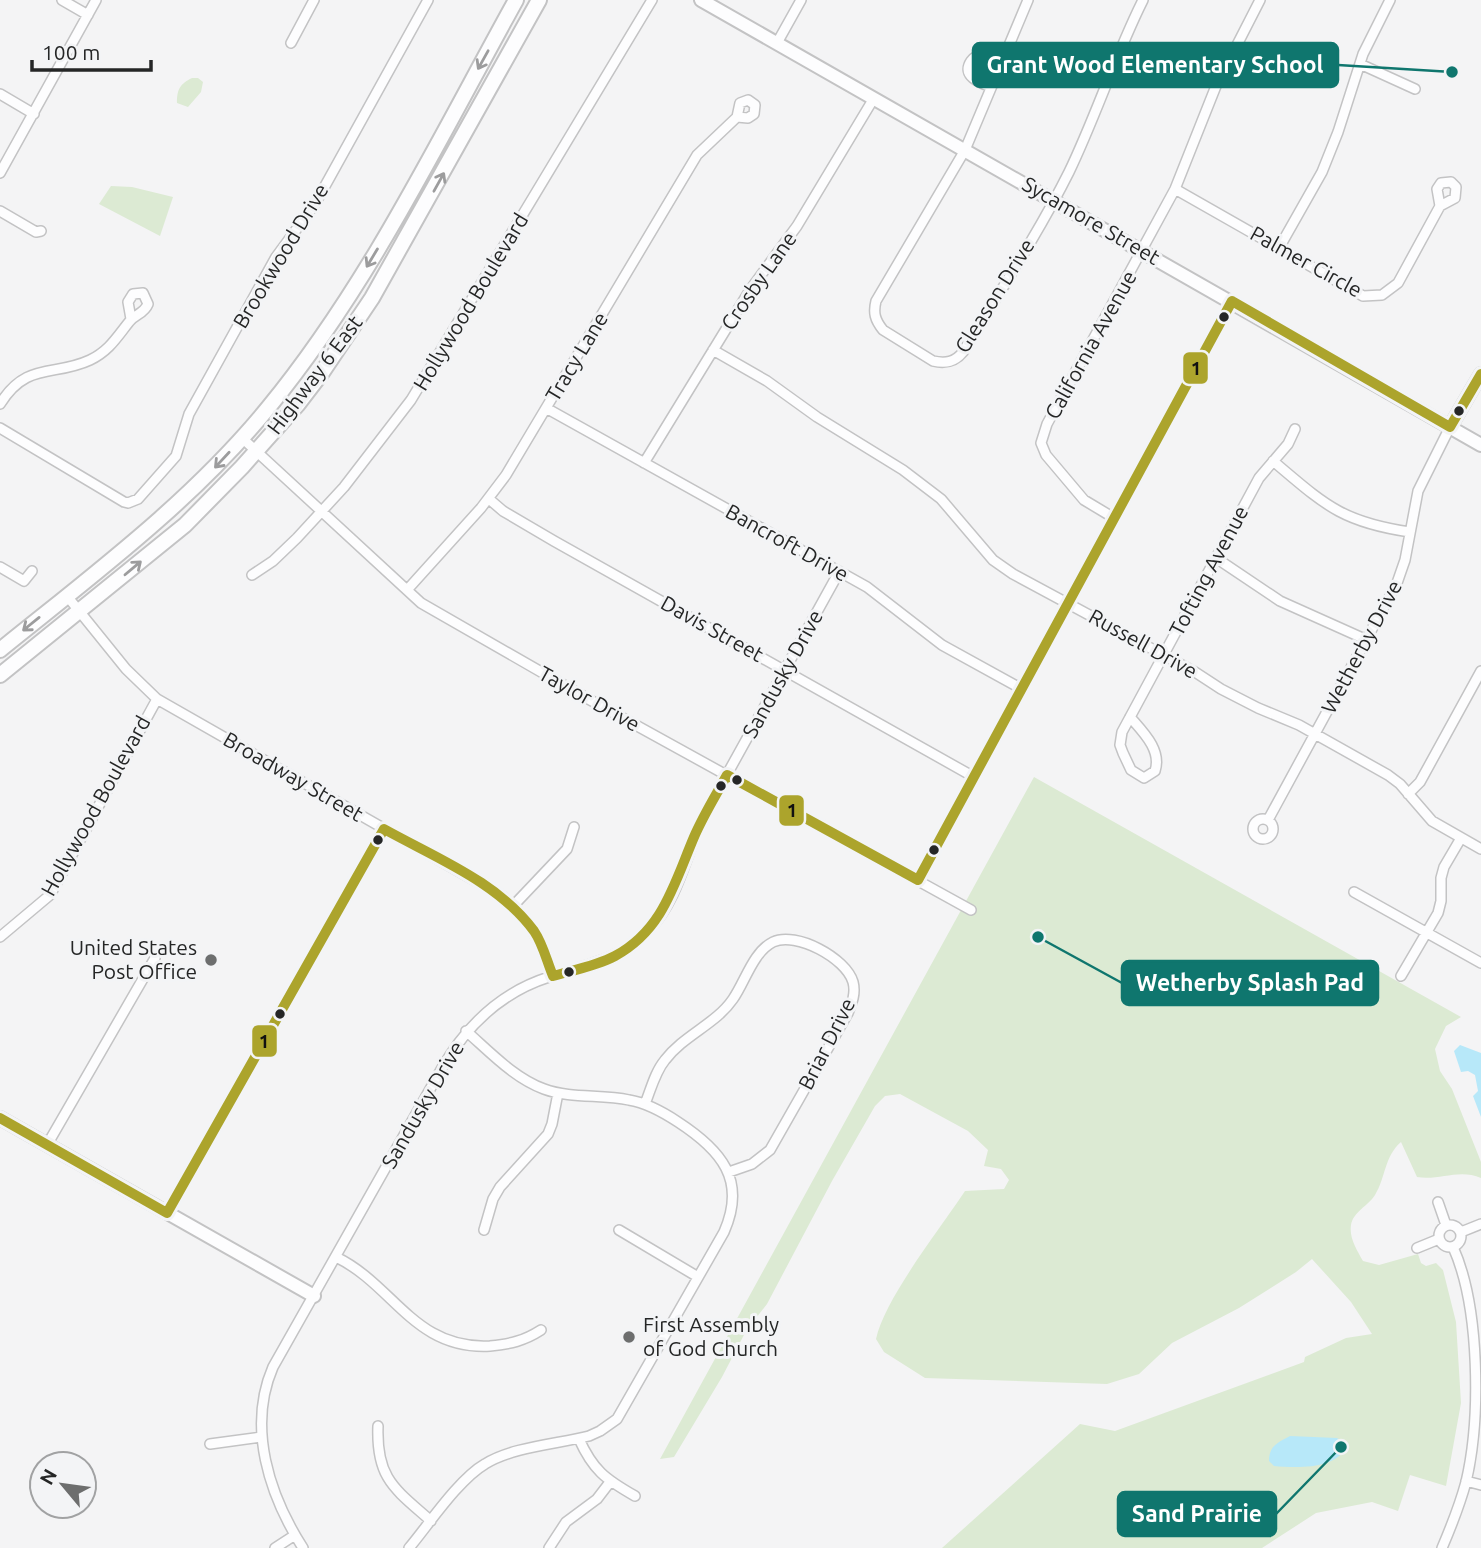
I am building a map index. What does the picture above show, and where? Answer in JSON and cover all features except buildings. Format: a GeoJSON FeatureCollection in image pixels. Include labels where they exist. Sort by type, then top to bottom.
{"type":"FeatureCollection","features":[{"type":"Feature","properties":{"kind":"main road","name":"Highway 6 East"},"geometry":{"type":"LineString","coordinates":[[0,650],[160,520],[199,484],[242,438],[304,363],[354,289],[516,0]]}},
{"type":"Feature","properties":{"kind":"main road","name":"Highway 6 East"},"geometry":{"type":"LineString","coordinates":[[0,675],[185,525],[257,451],[321,374],[366,307],[424,208],[539,0]]}},
{"type":"Feature","properties":{"kind":"street"},"geometry":{"type":"LineString","coordinates":[[62,0],[88,15]]}},
{"type":"Feature","properties":{"kind":"street"},"geometry":{"type":"LineString","coordinates":[[0,173],[96,0]]}},
{"type":"Feature","properties":{"kind":"street"},"geometry":{"type":"LineString","coordinates":[[290,43],[314,0]]}},
{"type":"Feature","properties":{"kind":"street","name":"Brookwood Drive"},"geometry":{"type":"LineString","coordinates":[[0,428],[128,503],[138,499],[176,456],[189,414],[276,257],[315,204],[428,0]]}},
{"type":"Feature","properties":{"kind":"street","name":"Hollywood Boulevard"},"geometry":{"type":"LineString","coordinates":[[252,575],[282,552],[321,512],[375,449],[411,400],[652,0]]}},
{"type":"Feature","properties":{"kind":"street","name":"Sycamore Street"},"geometry":{"type":"LineString","coordinates":[[701,0],[1481,444]]}},
{"type":"Feature","properties":{"kind":"street"},"geometry":{"type":"LineString","coordinates":[[777,43],[801,0]]}},
{"type":"Feature","properties":{"kind":"street"},"geometry":{"type":"LineString","coordinates":[[965,150],[1028,0]]}},
{"type":"Feature","properties":{"kind":"street"},"geometry":{"type":"LineString","coordinates":[[1054,200],[1081,146],[1125,35],[1143,0]]}},
{"type":"Feature","properties":{"kind":"street","name":"California Avenue"},"geometry":{"type":"LineString","coordinates":[[1114,518],[1080,497],[1046,456],[1042,438],[1175,189],[1216,86],[1260,0]]}},
{"type":"Feature","properties":{"kind":"street"},"geometry":{"type":"LineString","coordinates":[[1279,248],[1315,186],[1332,148],[1373,31],[1390,0]]}},
{"type":"Feature","properties":{"kind":"street"},"geometry":{"type":"LineString","coordinates":[[991,87],[970,76],[970,62],[981,55],[1002,62]]}},
{"type":"Feature","properties":{"kind":"street"},"geometry":{"type":"LineString","coordinates":[[1360,64],[1415,89]]}},
{"type":"Feature","properties":{"kind":"street"},"geometry":{"type":"LineString","coordinates":[[0,94],[34,114]]}},
{"type":"Feature","properties":{"kind":"street","name":"Crosby Lane"},"geometry":{"type":"LineString","coordinates":[[644,463],[750,290],[797,226],[874,98]]}},
{"type":"Feature","properties":{"kind":"street","name":"Tracy Lane"},"geometry":{"type":"LineString","coordinates":[[407,590],[489,499],[514,462],[697,155],[737,117]]}},
{"type":"Feature","properties":{"kind":"street","name":"Gleason Drive"},"geometry":{"type":"LineString","coordinates":[[965,150],[876,301],[874,309],[877,323],[883,330],[933,361],[948,362],[963,352],[1054,200]]}},
{"type":"Feature","properties":{"kind":"street","name":"Palmer Circle"},"geometry":{"type":"LineString","coordinates":[[1175,189],[1363,296],[1382,295],[1398,284],[1440,206]]}},
{"type":"Feature","properties":{"kind":"street"},"geometry":{"type":"LineString","coordinates":[[0,211],[36,232],[41,231]]}},
{"type":"Feature","properties":{"kind":"street"},"geometry":{"type":"LineString","coordinates":[[918,880],[1232,301]]}},
{"type":"Feature","properties":{"kind":"street"},"geometry":{"type":"LineString","coordinates":[[0,404],[20,382],[30,376],[88,361],[100,354],[111,346],[131,319]]}},
{"type":"Feature","properties":{"kind":"street","name":"Russell Drive"},"geometry":{"type":"LineString","coordinates":[[713,349],[903,470],[941,499],[993,560],[1013,574],[1258,708],[1315,734],[1388,775],[1432,821],[1481,849]]}},
{"type":"Feature","properties":{"kind":"street"},"geometry":{"type":"LineString","coordinates":[[1451,427],[1481,374]]}},
{"type":"Feature","properties":{"kind":"street","name":"Bancroft Drive"},"geometry":{"type":"LineString","coordinates":[[546,408],[876,593],[948,649],[1022,689]]}},
{"type":"Feature","properties":{"kind":"street","name":"Wetherby Drive"},"geometry":{"type":"LineString","coordinates":[[1268,820],[1402,572],[1418,491],[1451,427]]}},
{"type":"Feature","properties":{"kind":"street","name":"Tofting Avenue"},"geometry":{"type":"LineString","coordinates":[[1130,717],[1146,735],[1157,758],[1155,771],[1144,778],[1131,770],[1120,745],[1122,732],[1130,717],[1164,655],[1259,478],[1288,443],[1295,429]]}},
{"type":"Feature","properties":{"kind":"street","name":"Taylor Drive"},"geometry":{"type":"LineString","coordinates":[[242,438],[421,603],[971,910]]}},
{"type":"Feature","properties":{"kind":"street"},"geometry":{"type":"LineString","coordinates":[[1273,461],[1317,498],[1342,514],[1371,525],[1410,532]]}},
{"type":"Feature","properties":{"kind":"street","name":"Davis Street"},"geometry":{"type":"LineString","coordinates":[[489,499],[503,511],[554,541],[974,777]]}},
{"type":"Feature","properties":{"kind":"street"},"geometry":{"type":"LineString","coordinates":[[1216,558],[1280,601],[1367,640]]}},
{"type":"Feature","properties":{"kind":"street"},"geometry":{"type":"LineString","coordinates":[[0,567],[24,581],[32,571]]}},
{"type":"Feature","properties":{"kind":"street","name":"Sandusky Drive"},"geometry":{"type":"LineString","coordinates":[[303,1548],[276,1493],[261,1437],[261,1409],[267,1382],[313,1296],[446,1061],[467,1031],[510,994],[553,975],[614,956],[650,930],[669,903],[695,836],[727,775],[839,572]]}},
{"type":"Feature","properties":{"kind":"street","name":"Broadway Street"},"geometry":{"type":"LineString","coordinates":[[67,596],[126,669],[157,699],[490,888],[513,906],[536,934],[553,975]]}},
{"type":"Feature","properties":{"kind":"street"},"geometry":{"type":"LineString","coordinates":[[1408,794],[1420,782],[1481,671]]}},
{"type":"Feature","properties":{"kind":"street","name":"Hollywood Boulevard"},"geometry":{"type":"LineString","coordinates":[[0,937],[50,895],[157,699]]}},
{"type":"Feature","properties":{"kind":"street"},"geometry":{"type":"LineString","coordinates":[[513,906],[567,849],[574,827]]}},
{"type":"Feature","properties":{"kind":"street"},"geometry":{"type":"LineString","coordinates":[[167,1213],[384,829]]}},
{"type":"Feature","properties":{"kind":"street"},"geometry":{"type":"LineString","coordinates":[[1401,976],[1438,914],[1444,867],[1461,838]]}},
{"type":"Feature","properties":{"kind":"street"},"geometry":{"type":"LineString","coordinates":[[1354,892],[1481,963]]}},
{"type":"Feature","properties":{"kind":"street","name":"Briar Drive"},"geometry":{"type":"LineString","coordinates":[[645,1104],[665,1060],[728,1007],[767,946],[781,939],[801,941],[847,968],[854,988],[852,1002],[777,1139],[761,1158],[729,1172]]}},
{"type":"Feature","properties":{"kind":"street"},"geometry":{"type":"LineString","coordinates":[[47,1145],[155,958]]}},
{"type":"Feature","properties":{"kind":"street"},"geometry":{"type":"LineString","coordinates":[[409,1548],[469,1476],[486,1462],[508,1454],[600,1432],[623,1411],[729,1220],[732,1195],[729,1172],[714,1149],[663,1113],[628,1099],[558,1093],[542,1088],[519,1075],[467,1031]]}},
{"type":"Feature","properties":{"kind":"street"},"geometry":{"type":"LineString","coordinates":[[484,1230],[493,1199],[500,1187],[548,1134],[558,1093]]}},
{"type":"Feature","properties":{"kind":"street"},"geometry":{"type":"LineString","coordinates":[[0,1118],[313,1296]]}},
{"type":"Feature","properties":{"kind":"street"},"geometry":{"type":"LineString","coordinates":[[1438,1202],[1446,1225]]}},
{"type":"Feature","properties":{"kind":"street"},"geometry":{"type":"LineString","coordinates":[[1439,1239],[1439,1234],[1446,1225],[1452,1224],[1461,1232]]}},
{"type":"Feature","properties":{"kind":"street"},"geometry":{"type":"LineString","coordinates":[[1461,1232],[1481,1224]]}},
{"type":"Feature","properties":{"kind":"street"},"geometry":{"type":"LineString","coordinates":[[619,1230],[698,1277]]}},
{"type":"Feature","properties":{"kind":"street"},"geometry":{"type":"LineString","coordinates":[[1439,1239],[1447,1247],[1453,1247],[1459,1244],[1461,1232]]}},
{"type":"Feature","properties":{"kind":"street"},"geometry":{"type":"LineString","coordinates":[[1417,1248],[1439,1239]]}},
{"type":"Feature","properties":{"kind":"street"},"geometry":{"type":"LineString","coordinates":[[1442,1548],[1466,1481],[1479,1369],[1462,1270],[1453,1247]]}},
{"type":"Feature","properties":{"kind":"street"},"geometry":{"type":"LineString","coordinates":[[336,1257],[365,1273],[415,1322],[445,1339],[471,1345],[502,1345],[525,1341],[541,1330]]}},
{"type":"Feature","properties":{"kind":"street"},"geometry":{"type":"LineString","coordinates":[[378,1426],[379,1456],[383,1471],[392,1486],[431,1521]]}},
{"type":"Feature","properties":{"kind":"street"},"geometry":{"type":"LineString","coordinates":[[210,1444],[261,1437]]}},
{"type":"Feature","properties":{"kind":"street"},"geometry":{"type":"LineString","coordinates":[[579,1439],[594,1467],[610,1482],[635,1496]]}},
{"type":"Feature","properties":{"kind":"street"},"geometry":{"type":"LineString","coordinates":[[1466,1481],[1481,1485]]}},
{"type":"Feature","properties":{"kind":"street"},"geometry":{"type":"LineString","coordinates":[[548,1548],[566,1522],[597,1499],[610,1482]]}},
{"type":"Feature","properties":{"kind":"street"},"geometry":{"type":"LineString","coordinates":[[275,1548],[295,1535]]}},
{"type":"Feature","properties":{"kind":"green space"},"geometry":{"type":"Polygon","coordinates":[[[192,78],[203,82],[201,92],[188,107],[177,103],[178,94],[182,85],[192,78]]]}},
{"type":"Feature","properties":{"kind":"green space"},"geometry":{"type":"Polygon","coordinates":[[[111,186],[132,187],[173,197],[160,236],[99,204],[111,186]]]}},
{"type":"Feature","properties":{"kind":"green space"},"geometry":{"type":"Polygon","coordinates":[[[1034,777],[1461,1017],[1446,1026],[1435,1049],[1440,1071],[1452,1089],[1481,1162],[1481,1178],[1465,1174],[1417,1177],[1401,1142],[1391,1154],[1375,1195],[1352,1220],[1351,1230],[1354,1244],[1363,1261],[1379,1265],[1418,1254],[1421,1263],[1426,1266],[1436,1263],[1443,1270],[1456,1322],[1461,1403],[1446,1486],[1410,1475],[1398,1511],[1372,1502],[1316,1513],[1262,1548],[942,1548],[1080,1424],[1115,1431],[1304,1362],[1305,1357],[1346,1338],[1372,1334],[1351,1302],[1312,1259],[1239,1308],[1172,1343],[1139,1374],[1107,1384],[925,1378],[884,1352],[876,1339],[881,1322],[902,1284],[965,1191],[1004,1189],[1009,1180],[1001,1169],[984,1166],[988,1150],[968,1131],[900,1094],[885,1096],[875,1106],[767,1304],[746,1331],[674,1457],[660,1459],[1034,777]]]}},
{"type":"Feature","properties":{"kind":"water"},"geometry":{"type":"Polygon","coordinates":[[[1460,1045],[1481,1053],[1481,1117],[1473,1096],[1478,1091],[1475,1075],[1468,1071],[1461,1072],[1454,1051],[1460,1045]]]}},
{"type":"Feature","properties":{"kind":"water"},"geometry":{"type":"Polygon","coordinates":[[[1290,1436],[1337,1438],[1347,1444],[1343,1452],[1326,1463],[1305,1467],[1274,1466],[1269,1461],[1272,1448],[1290,1436]]]}},
{"type":"Feature","properties":{"kind":"transit line","name":"1"},"geometry":{"type":"LineString","coordinates":[[0,1118],[167,1213],[384,829],[465,872],[503,898],[534,931],[553,976],[615,956],[645,933],[665,904],[698,829],[727,775],[918,880],[1232,301],[1450,427],[1481,374]]}},
{"type":"Feature","properties":{"kind":"place","name":"Grant Wood Elementary School"},"geometry":{"type":"Point","coordinates":[1452,72]}},
{"type":"Feature","properties":{"kind":"place","name":"Wetherby Splash Pad"},"geometry":{"type":"Point","coordinates":[1038,937]}},
{"type":"Feature","properties":{"kind":"place","name":"United States Post Office"},"geometry":{"type":"Point","coordinates":[211,960]}},
{"type":"Feature","properties":{"kind":"place","name":"First Assembly of God Church"},"geometry":{"type":"Point","coordinates":[629,1337]}},
{"type":"Feature","properties":{"kind":"place","name":"Sand Prairie"},"geometry":{"type":"Point","coordinates":[1341,1447]}}]}
